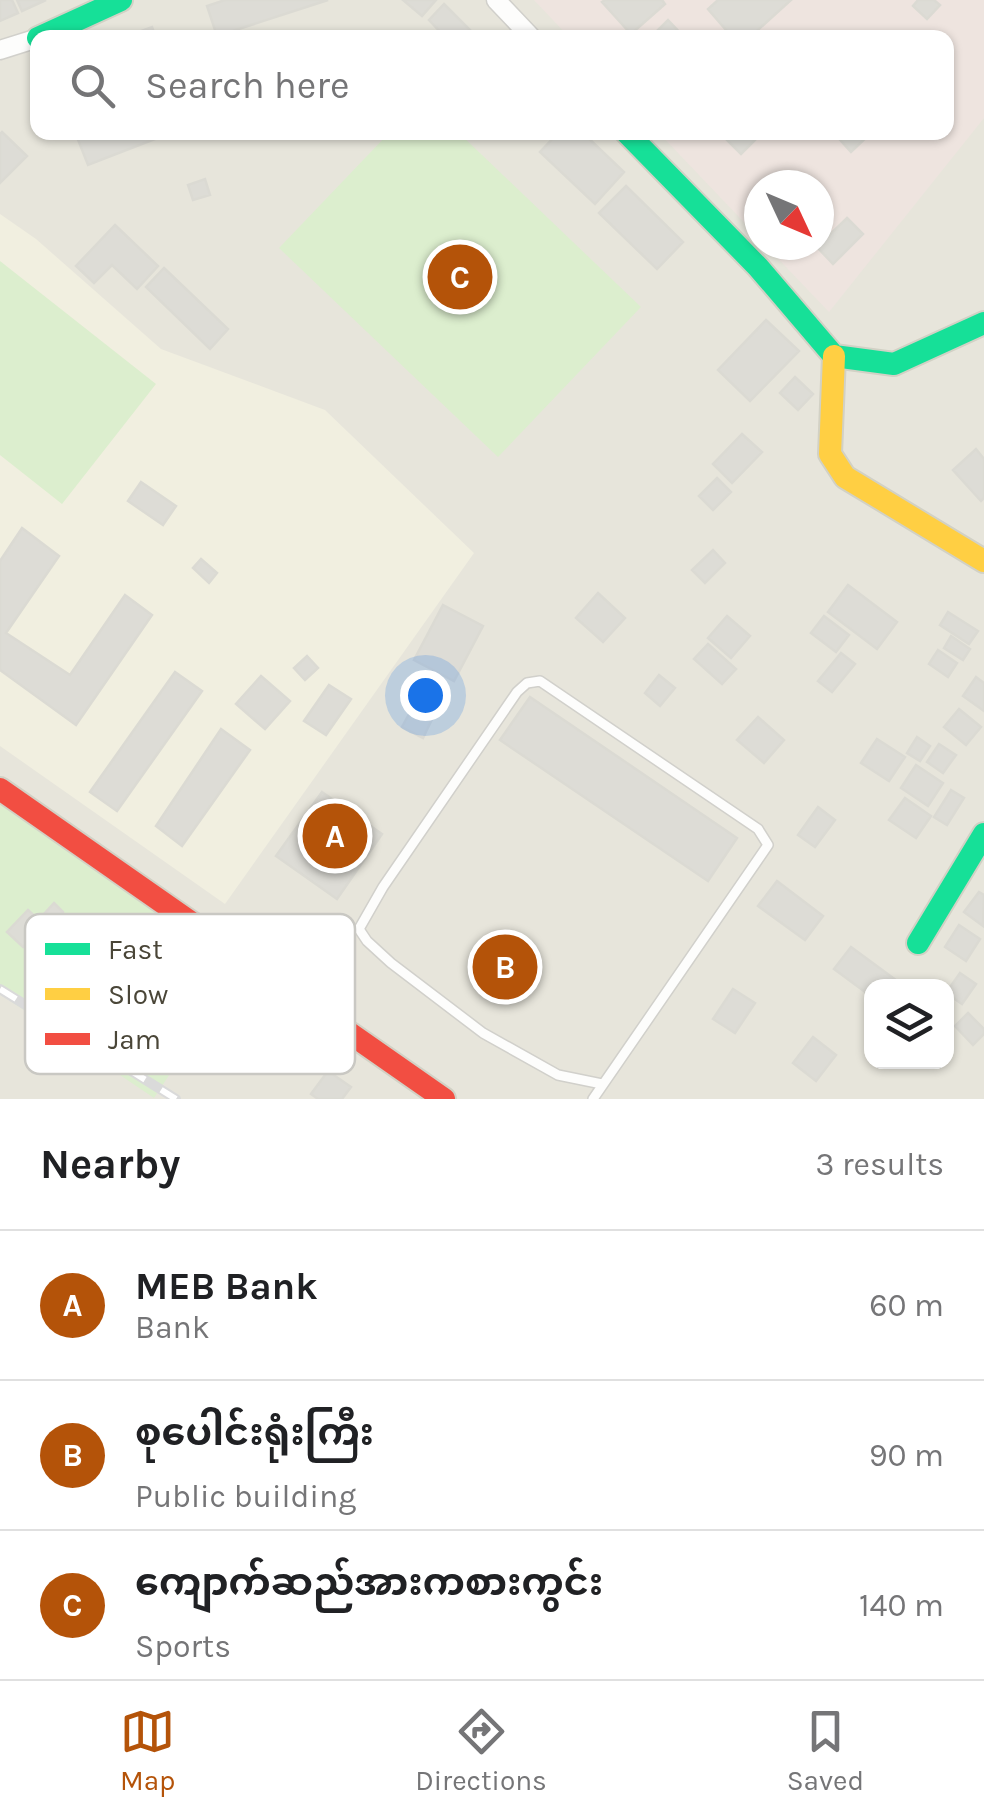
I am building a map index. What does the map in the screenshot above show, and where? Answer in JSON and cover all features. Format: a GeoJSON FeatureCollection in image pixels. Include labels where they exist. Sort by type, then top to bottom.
{"type":"FeatureCollection","features":[{"type":"Feature","properties":{"kind":"street"},"geometry":{"type":"LineString","coordinates":[[55,30],[121,0]]}},
{"type":"Feature","properties":{"kind":"street"},"geometry":{"type":"LineString","coordinates":[[496,0],[524,30]]}},
{"type":"Feature","properties":{"kind":"street"},"geometry":{"type":"LineString","coordinates":[[0,50],[30,41]]}},
{"type":"Feature","properties":{"kind":"street"},"geometry":{"type":"LineString","coordinates":[[634,140],[758,267],[834,356],[894,364],[984,324]]}},
{"type":"Feature","properties":{"kind":"street"},"geometry":{"type":"LineString","coordinates":[[834,356],[830,454],[845,478],[984,561]]}},
{"type":"Feature","properties":{"kind":"street"},"geometry":{"type":"LineString","coordinates":[[0,789],[179,914]]}},
{"type":"Feature","properties":{"kind":"street"},"geometry":{"type":"LineString","coordinates":[[918,944],[984,834]]}},
{"type":"Feature","properties":{"kind":"street"},"geometry":{"type":"LineString","coordinates":[[355,1037],[444,1099]]}},
{"type":"Feature","properties":{"kind":"lane"},"geometry":{"type":"LineString","coordinates":[[594,1099],[768,845],[758,829],[540,681],[527,683],[517,692],[383,888],[359,929],[366,941],[391,963],[483,1033],[558,1075],[602,1084]]}},
{"type":"Feature","properties":{"kind":"shaded area"},"geometry":{"type":"Polygon","coordinates":[[[0,0],[984,0],[984,1099],[0,1099],[0,0]]]}},
{"type":"Feature","properties":{"kind":"shaded area"},"geometry":{"type":"Polygon","coordinates":[[[534,0],[984,0],[984,118],[829,312],[779,260],[834,260],[834,170],[744,170],[744,222],[666,140],[954,140],[954,30],[562,30],[534,0]]]}},
{"type":"Feature","properties":{"kind":"shaded area"},"geometry":{"type":"Polygon","coordinates":[[[0,214],[36,239],[161,349],[325,410],[474,553],[225,904],[0,746],[0,214]]]}},
{"type":"Feature","properties":{"kind":"green space"},"geometry":{"type":"Polygon","coordinates":[[[382,140],[466,140],[641,307],[498,457],[279,248],[382,140]]]}},
{"type":"Feature","properties":{"kind":"green space"},"geometry":{"type":"Polygon","coordinates":[[[0,261],[156,384],[62,504],[0,455],[0,261]]]}},
{"type":"Feature","properties":{"kind":"green space"},"geometry":{"type":"Polygon","coordinates":[[[0,787],[177,914],[25,914],[25,1011],[0,994],[0,787]]]}},
{"type":"Feature","properties":{"kind":"green space"},"geometry":{"type":"Polygon","coordinates":[[[118,1074],[170,1074],[154,1098],[118,1074]]]}},
{"type":"Feature","properties":{"kind":"building"},"geometry":{"type":"Polygon","coordinates":[[[0,0],[12,0],[18,13],[0,21],[0,0]]]}},
{"type":"Feature","properties":{"kind":"building"},"geometry":{"type":"Polygon","coordinates":[[[17,0],[46,0],[22,11],[17,0]]]}},
{"type":"Feature","properties":{"kind":"building"},"geometry":{"type":"Polygon","coordinates":[[[225,0],[328,0],[236,30],[215,30],[207,6],[225,0]]]}},
{"type":"Feature","properties":{"kind":"building"},"geometry":{"type":"Polygon","coordinates":[[[403,0],[436,0],[422,16],[403,0]]]}},
{"type":"Feature","properties":{"kind":"building"},"geometry":{"type":"Polygon","coordinates":[[[662,0],[665,4],[636,30],[627,30],[602,2],[662,0]]]}},
{"type":"Feature","properties":{"kind":"building"},"geometry":{"type":"Polygon","coordinates":[[[718,0],[791,0],[758,30],[726,30],[708,9],[718,0]]]}},
{"type":"Feature","properties":{"kind":"building"},"geometry":{"type":"Polygon","coordinates":[[[918,0],[934,0],[940,5],[927,19],[913,6],[918,0]]]}},
{"type":"Feature","properties":{"kind":"building"},"geometry":{"type":"Polygon","coordinates":[[[444,4],[470,30],[438,30],[429,20],[444,4]]]}},
{"type":"Feature","properties":{"kind":"building"},"geometry":{"type":"Polygon","coordinates":[[[668,20],[677,30],[658,30],[668,20]]]}},
{"type":"Feature","properties":{"kind":"building"},"geometry":{"type":"Polygon","coordinates":[[[0,134],[27,156],[0,183],[0,134]]]}},
{"type":"Feature","properties":{"kind":"building"},"geometry":{"type":"Polygon","coordinates":[[[78,140],[152,140],[88,165],[78,140]]]}},
{"type":"Feature","properties":{"kind":"building"},"geometry":{"type":"Polygon","coordinates":[[[551,140],[590,140],[624,172],[595,204],[540,152],[551,140]]]}},
{"type":"Feature","properties":{"kind":"building"},"geometry":{"type":"Polygon","coordinates":[[[727,140],[755,140],[741,154],[727,140]]]}},
{"type":"Feature","properties":{"kind":"building"},"geometry":{"type":"Polygon","coordinates":[[[840,140],[864,140],[851,152],[840,140]]]}},
{"type":"Feature","properties":{"kind":"building"},"geometry":{"type":"Polygon","coordinates":[[[205,179],[210,195],[193,200],[188,185],[205,179]]]}},
{"type":"Feature","properties":{"kind":"building"},"geometry":{"type":"Polygon","coordinates":[[[626,186],[683,242],[657,269],[599,213],[626,186]]]}},
{"type":"Feature","properties":{"kind":"building"},"geometry":{"type":"Polygon","coordinates":[[[847,218],[863,234],[833,264],[829,260],[834,260],[834,231],[847,218]]]}},
{"type":"Feature","properties":{"kind":"building"},"geometry":{"type":"Polygon","coordinates":[[[115,225],[158,266],[137,289],[112,265],[94,283],[76,266],[115,225]]]}},
{"type":"Feature","properties":{"kind":"building"},"geometry":{"type":"Polygon","coordinates":[[[164,268],[228,329],[210,349],[146,287],[164,268]]]}},
{"type":"Feature","properties":{"kind":"building"},"geometry":{"type":"Polygon","coordinates":[[[766,320],[799,351],[750,401],[718,370],[766,320]]]}},
{"type":"Feature","properties":{"kind":"building"},"geometry":{"type":"Polygon","coordinates":[[[795,377],[813,394],[798,410],[780,393],[795,377]]]}},
{"type":"Feature","properties":{"kind":"building"},"geometry":{"type":"Polygon","coordinates":[[[742,434],[762,452],[732,483],[713,464],[742,434]]]}},
{"type":"Feature","properties":{"kind":"building"},"geometry":{"type":"Polygon","coordinates":[[[976,449],[984,459],[981,501],[953,470],[976,449]]]}},
{"type":"Feature","properties":{"kind":"building"},"geometry":{"type":"Polygon","coordinates":[[[717,478],[731,492],[713,510],[699,496],[717,478]]]}},
{"type":"Feature","properties":{"kind":"building"},"geometry":{"type":"Polygon","coordinates":[[[141,482],[176,506],[163,525],[128,501],[141,482]]]}},
{"type":"Feature","properties":{"kind":"building"},"geometry":{"type":"Polygon","coordinates":[[[22,528],[59,556],[6,633],[70,675],[125,595],[152,615],[76,725],[0,670],[0,561],[22,528]]]}},
{"type":"Feature","properties":{"kind":"building"},"geometry":{"type":"Polygon","coordinates":[[[713,550],[725,563],[705,583],[692,570],[713,550]]]}},
{"type":"Feature","properties":{"kind":"building"},"geometry":{"type":"Polygon","coordinates":[[[201,559],[217,573],[209,583],[193,568],[201,559]]]}},
{"type":"Feature","properties":{"kind":"building"},"geometry":{"type":"Polygon","coordinates":[[[848,585],[897,622],[877,649],[828,612],[848,585]]]}},
{"type":"Feature","properties":{"kind":"building"},"geometry":{"type":"Polygon","coordinates":[[[598,593],[625,618],[603,642],[576,618],[598,593]]]}},
{"type":"Feature","properties":{"kind":"building"},"geometry":{"type":"Polygon","coordinates":[[[443,605],[483,626],[454,681],[414,660],[443,605]]]}},
{"type":"Feature","properties":{"kind":"building"},"geometry":{"type":"Polygon","coordinates":[[[948,612],[978,631],[969,644],[940,625],[948,612]]]}},
{"type":"Feature","properties":{"kind":"building"},"geometry":{"type":"Polygon","coordinates":[[[727,616],[750,636],[731,658],[708,638],[727,616]]]}},
{"type":"Feature","properties":{"kind":"building"},"geometry":{"type":"Polygon","coordinates":[[[824,616],[849,635],[836,652],[811,633],[824,616]]]}},
{"type":"Feature","properties":{"kind":"building"},"geometry":{"type":"Polygon","coordinates":[[[951,636],[970,649],[963,660],[944,648],[951,636]]]}},
{"type":"Feature","properties":{"kind":"building"},"geometry":{"type":"Polygon","coordinates":[[[708,644],[736,669],[722,684],[694,659],[708,644]]]}},
{"type":"Feature","properties":{"kind":"building"},"geometry":{"type":"Polygon","coordinates":[[[938,650],[957,663],[948,677],[929,664],[938,650]]]}},
{"type":"Feature","properties":{"kind":"building"},"geometry":{"type":"Polygon","coordinates":[[[841,653],[855,664],[832,692],[818,681],[841,653]]]}},
{"type":"Feature","properties":{"kind":"building"},"geometry":{"type":"Polygon","coordinates":[[[307,656],[318,668],[305,680],[294,668],[307,656]]]}},
{"type":"Feature","properties":{"kind":"building"},"geometry":{"type":"Polygon","coordinates":[[[175,672],[202,691],[117,811],[90,792],[175,672]]]}},
{"type":"Feature","properties":{"kind":"building"},"geometry":{"type":"Polygon","coordinates":[[[659,675],[675,688],[660,706],[645,693],[659,675]]]}},
{"type":"Feature","properties":{"kind":"building"},"geometry":{"type":"Polygon","coordinates":[[[261,676],[290,701],[265,729],[236,704],[261,676]]]}},
{"type":"Feature","properties":{"kind":"building"},"geometry":{"type":"Polygon","coordinates":[[[976,677],[984,683],[984,711],[963,696],[976,677]]]}},
{"type":"Feature","properties":{"kind":"building"},"geometry":{"type":"Polygon","coordinates":[[[329,685],[351,699],[326,735],[304,721],[329,685]]]}},
{"type":"Feature","properties":{"kind":"building"},"geometry":{"type":"Polygon","coordinates":[[[530,697],[737,838],[708,881],[500,740],[530,697]]]}},
{"type":"Feature","properties":{"kind":"building"},"geometry":{"type":"Polygon","coordinates":[[[413,707],[433,717],[423,738],[402,727],[413,707]]]}},
{"type":"Feature","properties":{"kind":"building"},"geometry":{"type":"Polygon","coordinates":[[[959,709],[981,727],[966,745],[944,727],[959,709]]]}},
{"type":"Feature","properties":{"kind":"building"},"geometry":{"type":"Polygon","coordinates":[[[758,717],[784,740],[764,763],[737,740],[758,717]]]}},
{"type":"Feature","properties":{"kind":"building"},"geometry":{"type":"Polygon","coordinates":[[[221,729],[250,750],[182,846],[156,826],[221,729]]]}},
{"type":"Feature","properties":{"kind":"building"},"geometry":{"type":"Polygon","coordinates":[[[917,737],[930,746],[920,761],[907,753],[917,737]]]}},
{"type":"Feature","properties":{"kind":"building"},"geometry":{"type":"Polygon","coordinates":[[[877,739],[905,757],[889,781],[861,763],[877,739]]]}},
{"type":"Feature","properties":{"kind":"building"},"geometry":{"type":"Polygon","coordinates":[[[939,744],[956,755],[943,773],[927,762],[939,744]]]}},
{"type":"Feature","properties":{"kind":"building"},"geometry":{"type":"Polygon","coordinates":[[[916,765],[943,783],[928,806],[901,788],[916,765]]]}},
{"type":"Feature","properties":{"kind":"building"},"geometry":{"type":"Polygon","coordinates":[[[951,790],[964,798],[947,825],[934,817],[951,790]]]}},
{"type":"Feature","properties":{"kind":"building"},"geometry":{"type":"Polygon","coordinates":[[[322,792],[382,834],[337,899],[276,856],[322,792]]]}},
{"type":"Feature","properties":{"kind":"building"},"geometry":{"type":"Polygon","coordinates":[[[905,798],[931,816],[916,838],[889,820],[905,798]]]}},
{"type":"Feature","properties":{"kind":"building"},"geometry":{"type":"Polygon","coordinates":[[[818,807],[835,820],[815,847],[798,835],[818,807]]]}},
{"type":"Feature","properties":{"kind":"building"},"geometry":{"type":"Polygon","coordinates":[[[777,881],[823,916],[805,940],[758,906],[777,881]]]}},
{"type":"Feature","properties":{"kind":"building"},"geometry":{"type":"Polygon","coordinates":[[[979,892],[984,895],[983,926],[964,912],[979,892]]]}},
{"type":"Feature","properties":{"kind":"building"},"geometry":{"type":"Polygon","coordinates":[[[54,903],[63,912],[61,914],[45,913],[54,903]]]}},
{"type":"Feature","properties":{"kind":"building"},"geometry":{"type":"Polygon","coordinates":[[[28,910],[32,914],[25,914],[23,947],[7,932],[28,910]]]}},
{"type":"Feature","properties":{"kind":"building"},"geometry":{"type":"Polygon","coordinates":[[[959,925],[980,939],[966,961],[945,947],[959,925]]]}},
{"type":"Feature","properties":{"kind":"building"},"geometry":{"type":"Polygon","coordinates":[[[851,947],[894,979],[864,979],[864,991],[834,969],[851,947]]]}},
{"type":"Feature","properties":{"kind":"building"},"geometry":{"type":"Polygon","coordinates":[[[960,973],[976,984],[962,1004],[954,998],[954,982],[960,973]]]}},
{"type":"Feature","properties":{"kind":"building"},"geometry":{"type":"Polygon","coordinates":[[[733,989],[755,1003],[735,1033],[713,1019],[733,989]]]}},
{"type":"Feature","properties":{"kind":"building"},"geometry":{"type":"Polygon","coordinates":[[[968,1013],[984,1029],[973,1045],[955,1026],[968,1013]]]}},
{"type":"Feature","properties":{"kind":"building"},"geometry":{"type":"Polygon","coordinates":[[[813,1037],[836,1055],[816,1081],[793,1063],[813,1037]]]}},
{"type":"Feature","properties":{"kind":"building"},"geometry":{"type":"Polygon","coordinates":[[[326,1074],[351,1087],[342,1099],[318,1099],[311,1094],[326,1074]]]}},
{"type":"Feature","properties":{"kind":"railway"},"geometry":{"type":"LineString","coordinates":[[0,989],[25,1005]]}},
{"type":"Feature","properties":{"kind":"railway"},"geometry":{"type":"LineString","coordinates":[[136,1074],[176,1099]]}},
{"type":"Feature","properties":{"kind":"traffic: fast"},"geometry":{"type":"LineString","coordinates":[[55,30],[121,0]]}},
{"type":"Feature","properties":{"kind":"traffic: fast"},"geometry":{"type":"LineString","coordinates":[[634,140],[758,267],[834,356],[894,364],[984,323]]}},
{"type":"Feature","properties":{"kind":"traffic: fast"},"geometry":{"type":"LineString","coordinates":[[918,943],[984,834]]}},
{"type":"Feature","properties":{"kind":"traffic: slow"},"geometry":{"type":"LineString","coordinates":[[834,356],[830,454],[845,477],[984,561]]}},
{"type":"Feature","properties":{"kind":"traffic: jam"},"geometry":{"type":"LineString","coordinates":[[0,789],[179,914]]}},
{"type":"Feature","properties":{"kind":"traffic: jam"},"geometry":{"type":"LineString","coordinates":[[355,1037],[444,1099]]}},
{"type":"Feature","properties":{"kind":"place","name":"ကျောက်ဆည်အားကစားကွင်း"},"geometry":{"type":"Point","coordinates":[460,277]}},
{"type":"Feature","properties":{"kind":"place","name":"MEB Bank"},"geometry":{"type":"Point","coordinates":[335,836]}},
{"type":"Feature","properties":{"kind":"place","name":"စုပေါင်းရုံးကြီး"},"geometry":{"type":"Point","coordinates":[505,967]}}]}
